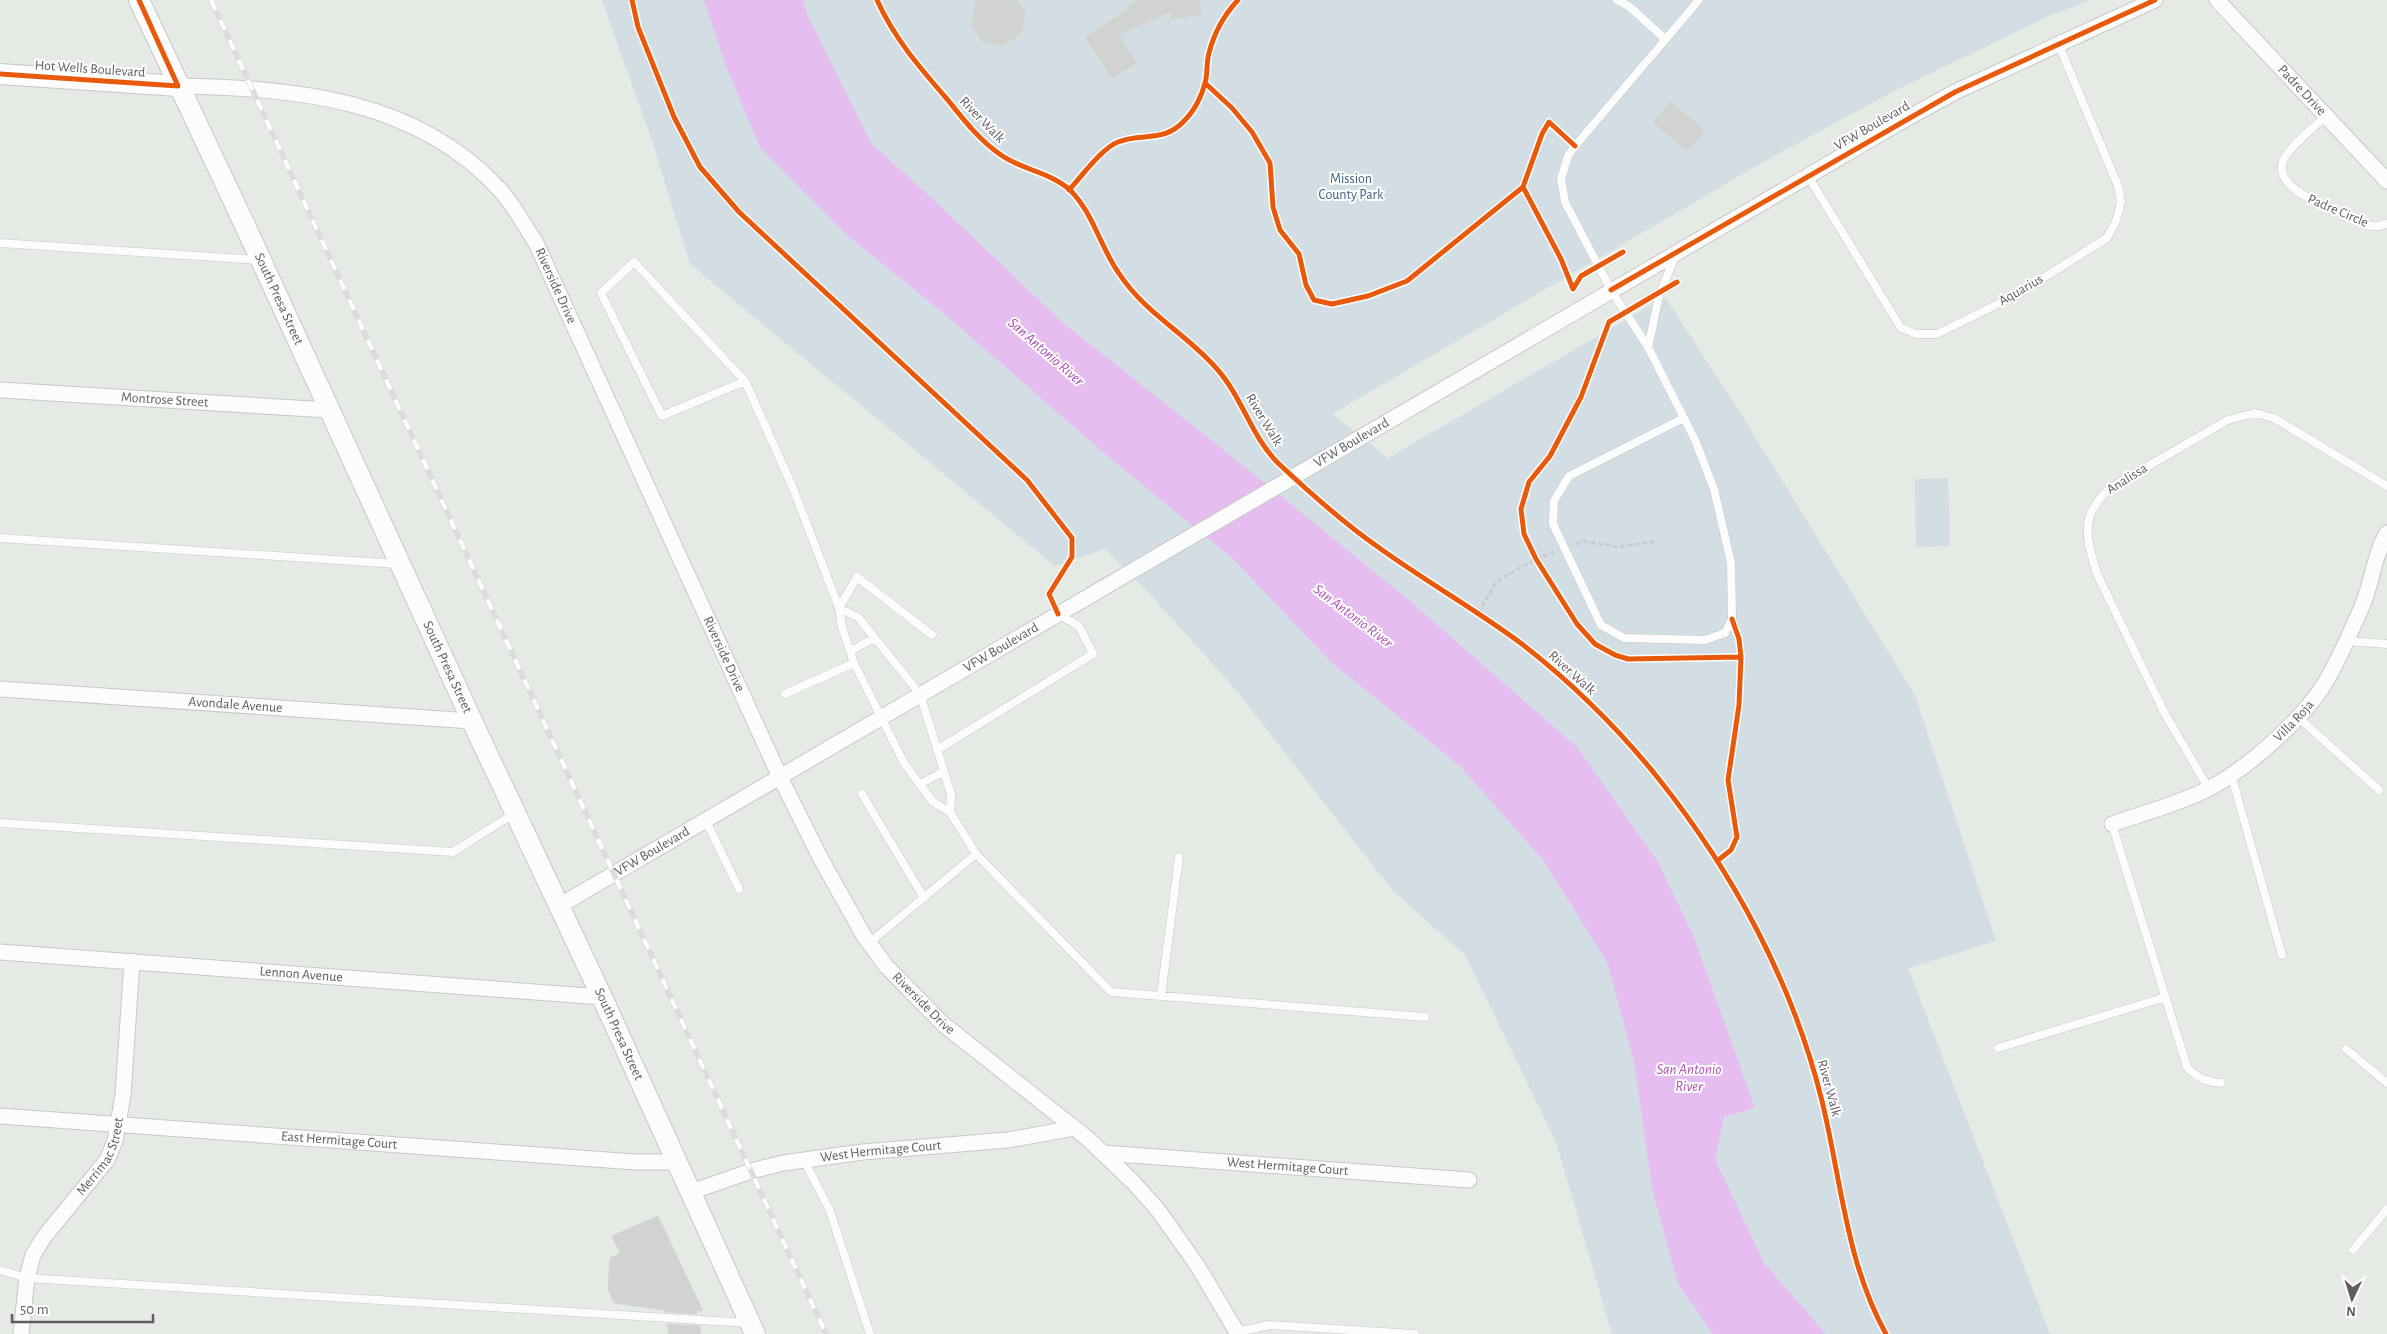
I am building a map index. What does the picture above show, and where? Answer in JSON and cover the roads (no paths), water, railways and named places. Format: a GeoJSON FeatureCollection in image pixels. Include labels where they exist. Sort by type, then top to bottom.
{"type":"FeatureCollection","features":[{"type":"Feature","properties":{"kind":"main road","name":"South Presa Street"},"geometry":{"type":"LineString","coordinates":[[139,0],[261,260],[328,410],[472,721],[602,997],[753,1329]]}},
{"type":"Feature","properties":{"kind":"main road","name":"Hot Wells Boulevard"},"geometry":{"type":"LineString","coordinates":[[0,74],[178,86]]}},
{"type":"Feature","properties":{"kind":"street","name":"VFW Boulevard"},"geometry":{"type":"LineString","coordinates":[[558,906],[1362,438],[1676,252],[1955,92],[2155,0]]}},
{"type":"Feature","properties":{"kind":"street","name":"Padre Drive"},"geometry":{"type":"LineString","coordinates":[[2217,0],[2387,181]]}},
{"type":"Feature","properties":{"kind":"street","name":"Riverside Drive"},"geometry":{"type":"LineString","coordinates":[[178,86],[291,92],[352,104],[386,115],[443,141],[499,189],[536,243],[779,776],[822,861],[869,943],[886,966],[943,1024],[1104,1153],[1158,1210],[1197,1265],[1238,1333]]}},
{"type":"Feature","properties":{"kind":"street","name":"Montrose Street"},"geometry":{"type":"LineString","coordinates":[[0,390],[328,410]]}},
{"type":"Feature","properties":{"kind":"street","name":"Villa Roja"},"geometry":{"type":"LineString","coordinates":[[2112,824],[2209,789],[2258,754],[2298,717],[2325,683],[2347,641],[2363,606],[2380,545],[2387,533]]}},
{"type":"Feature","properties":{"kind":"street","name":"Avondale Avenue"},"geometry":{"type":"LineString","coordinates":[[0,689],[472,721]]}},
{"type":"Feature","properties":{"kind":"street","name":"Lennon Avenue"},"geometry":{"type":"LineString","coordinates":[[0,952],[602,997]]}},
{"type":"Feature","properties":{"kind":"street","name":"Merrimac Street"},"geometry":{"type":"LineString","coordinates":[[21,1334],[26,1278],[33,1255],[44,1237],[107,1160],[115,1140],[122,1095],[132,961]]}},
{"type":"Feature","properties":{"kind":"street","name":"East Hermitage Court"},"geometry":{"type":"LineString","coordinates":[[0,1116],[634,1162],[677,1162]]}},
{"type":"Feature","properties":{"kind":"street","name":"West Hermitage Court"},"geometry":{"type":"LineString","coordinates":[[692,1192],[751,1171],[804,1160],[862,1152],[1008,1140],[1074,1128]]}},
{"type":"Feature","properties":{"kind":"street","name":"West Hermitage Court"},"geometry":{"type":"LineString","coordinates":[[1104,1153],[1469,1180]]}},
{"type":"Feature","properties":{"kind":"lane"},"geometry":{"type":"LineString","coordinates":[[1617,0],[1630,7],[1665,39]]}},
{"type":"Feature","properties":{"kind":"lane"},"geometry":{"type":"LineString","coordinates":[[1684,418],[1569,476],[1554,501],[1552,524],[1602,625],[1624,638],[1705,640],[1725,632],[1732,619],[1731,563],[1714,490],[1696,440],[1648,348],[1611,290],[1566,202],[1561,179],[1568,156],[1575,146],[1699,0]]}},
{"type":"Feature","properties":{"kind":"lane","name":"Aquarius"},"geometry":{"type":"LineString","coordinates":[[1808,176],[1902,328],[1917,334],[1937,334],[2016,294],[2107,238],[2116,221],[2121,202],[2118,186],[2058,43]]}},
{"type":"Feature","properties":{"kind":"lane","name":"Padre Circle"},"geometry":{"type":"LineString","coordinates":[[2325,116],[2291,150],[2283,162],[2282,172],[2287,182],[2301,195],[2357,221],[2373,226],[2387,224]]}},
{"type":"Feature","properties":{"kind":"lane"},"geometry":{"type":"LineString","coordinates":[[0,243],[261,260]]}},
{"type":"Feature","properties":{"kind":"lane"},"geometry":{"type":"LineString","coordinates":[[1648,348],[1659,296],[1676,252]]}},
{"type":"Feature","properties":{"kind":"lane"},"geometry":{"type":"LineString","coordinates":[[745,381],[662,416],[601,294],[634,262],[745,381],[793,488],[839,608],[854,663],[904,763],[933,802],[950,812],[976,854],[1111,992],[1425,1017]]}},
{"type":"Feature","properties":{"kind":"lane","name":"Analissa"},"geometry":{"type":"LineString","coordinates":[[2209,789],[2165,714],[2097,574],[2088,532],[2089,514],[2096,501],[2110,488],[2228,420],[2255,413],[2274,418],[2387,486]]}},
{"type":"Feature","properties":{"kind":"lane"},"geometry":{"type":"LineString","coordinates":[[0,538],[400,565]]}},
{"type":"Feature","properties":{"kind":"lane"},"geometry":{"type":"LineString","coordinates":[[839,608],[857,577],[932,635]]}},
{"type":"Feature","properties":{"kind":"lane"},"geometry":{"type":"LineString","coordinates":[[839,608],[858,617],[920,694],[951,794],[950,812]]}},
{"type":"Feature","properties":{"kind":"lane"},"geometry":{"type":"LineString","coordinates":[[937,750],[1093,654],[1079,626],[1058,614]]}},
{"type":"Feature","properties":{"kind":"lane"},"geometry":{"type":"LineString","coordinates":[[850,651],[875,638]]}},
{"type":"Feature","properties":{"kind":"lane"},"geometry":{"type":"LineString","coordinates":[[2347,641],[2387,644]]}},
{"type":"Feature","properties":{"kind":"lane"},"geometry":{"type":"LineString","coordinates":[[785,694],[854,663]]}},
{"type":"Feature","properties":{"kind":"lane"},"geometry":{"type":"LineString","coordinates":[[2298,717],[2379,790]]}},
{"type":"Feature","properties":{"kind":"lane"},"geometry":{"type":"LineString","coordinates":[[920,784],[943,772]]}},
{"type":"Feature","properties":{"kind":"lane"},"geometry":{"type":"LineString","coordinates":[[2230,774],[2282,955]]}},
{"type":"Feature","properties":{"kind":"lane"},"geometry":{"type":"LineString","coordinates":[[862,794],[924,898]]}},
{"type":"Feature","properties":{"kind":"lane"},"geometry":{"type":"LineString","coordinates":[[0,823],[453,852],[515,813]]}},
{"type":"Feature","properties":{"kind":"lane"},"geometry":{"type":"LineString","coordinates":[[705,820],[739,889]]}},
{"type":"Feature","properties":{"kind":"lane"},"geometry":{"type":"LineString","coordinates":[[2112,824],[2188,1067],[2194,1076],[2211,1082],[2221,1083]]}},
{"type":"Feature","properties":{"kind":"lane"},"geometry":{"type":"LineString","coordinates":[[869,943],[976,854]]}},
{"type":"Feature","properties":{"kind":"lane"},"geometry":{"type":"LineString","coordinates":[[1161,996],[1179,857]]}},
{"type":"Feature","properties":{"kind":"lane"},"geometry":{"type":"LineString","coordinates":[[1998,1048],[2166,998]]}},
{"type":"Feature","properties":{"kind":"lane"},"geometry":{"type":"LineString","coordinates":[[2346,1049],[2387,1083]]}},
{"type":"Feature","properties":{"kind":"lane"},"geometry":{"type":"LineString","coordinates":[[804,1160],[830,1211],[870,1334]]}},
{"type":"Feature","properties":{"kind":"lane"},"geometry":{"type":"LineString","coordinates":[[2353,1250],[2387,1208]]}},
{"type":"Feature","properties":{"kind":"lane"},"geometry":{"type":"LineString","coordinates":[[0,1270],[26,1278],[753,1329]]}},
{"type":"Feature","properties":{"kind":"lane"},"geometry":{"type":"LineString","coordinates":[[1238,1333],[1269,1325],[1415,1334]]}},
{"type":"Feature","properties":{"kind":"water","name":"San Antonio River"},"geometry":{"type":"Polygon","coordinates":[[[704,0],[803,0],[807,14],[871,143],[1062,322],[1410,601],[1577,747],[1658,862],[1693,935],[1755,1108],[1724,1117],[1715,1159],[1764,1263],[1826,1334],[1713,1334],[1678,1284],[1652,1188],[1634,1061],[1607,962],[1543,860],[1461,767],[1331,662],[1233,559],[1104,453],[948,317],[847,235],[760,147],[726,66],[704,0]]]}},
{"type":"Feature","properties":{"kind":"railway"},"geometry":{"type":"LineString","coordinates":[[211,0],[826,1334]]}},
{"type":"Feature","properties":{"kind":"park label","name":"Mission County Park"},"geometry":{"type":"Point","coordinates":[1351,187]}}]}
